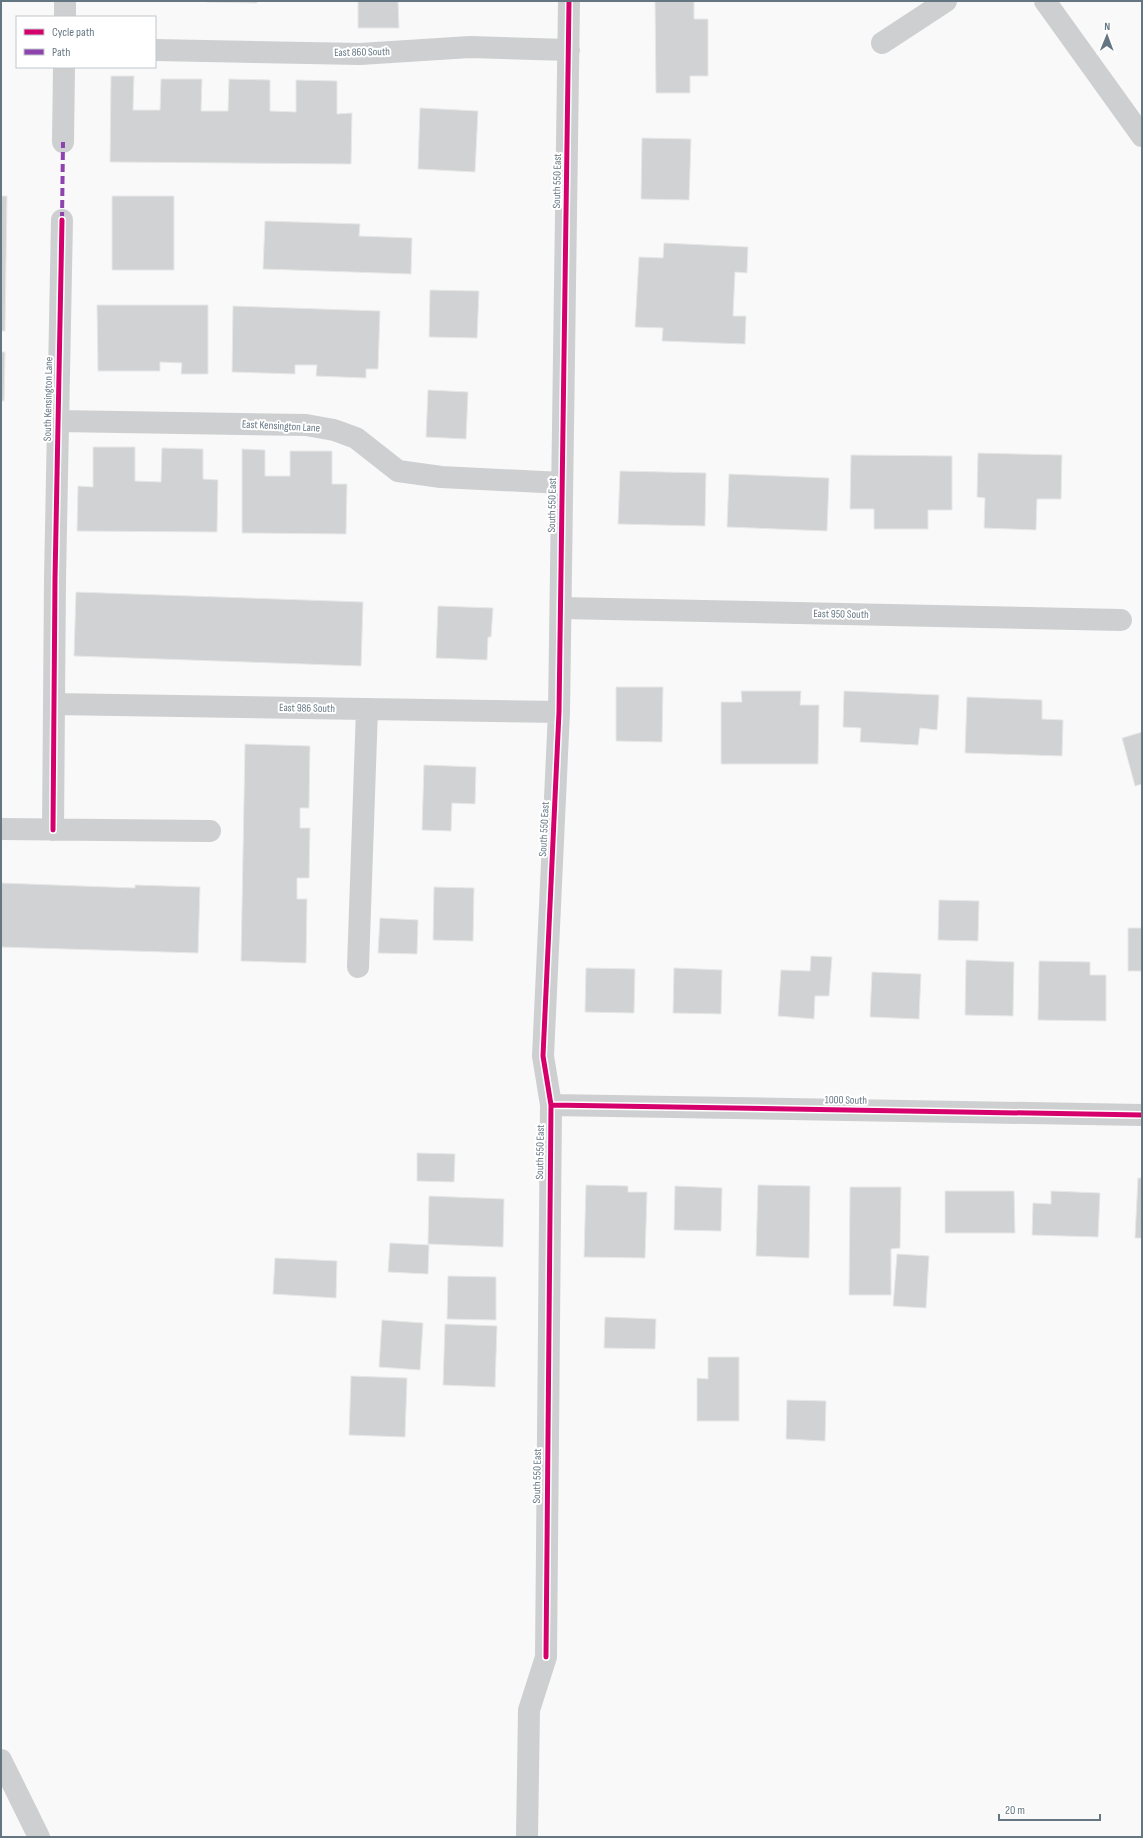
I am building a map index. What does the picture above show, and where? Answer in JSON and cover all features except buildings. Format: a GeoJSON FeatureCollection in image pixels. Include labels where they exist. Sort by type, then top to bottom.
{"type":"FeatureCollection","features":[{"type":"Feature","properties":{"kind":"street"},"geometry":{"type":"LineString","coordinates":[[65,1],[65,16]]}},
{"type":"Feature","properties":{"kind":"street","name":"South 550 East"},"geometry":{"type":"LineString","coordinates":[[527,1837],[529,1710],[546,1657],[551,1105],[543,1056],[559,712],[569,1]]}},
{"type":"Feature","properties":{"kind":"street"},"geometry":{"type":"LineString","coordinates":[[882,43],[946,1]]}},
{"type":"Feature","properties":{"kind":"street"},"geometry":{"type":"LineString","coordinates":[[1045,1],[1142,136]]}},
{"type":"Feature","properties":{"kind":"street","name":"East 860 South"},"geometry":{"type":"LineString","coordinates":[[156,50],[360,54],[470,46],[569,50]]}},
{"type":"Feature","properties":{"kind":"street"},"geometry":{"type":"LineString","coordinates":[[63,142],[64,68]]}},
{"type":"Feature","properties":{"kind":"street","name":"South Kensington Lane"},"geometry":{"type":"LineString","coordinates":[[53,830],[55,579],[62,220]]}},
{"type":"Feature","properties":{"kind":"street","name":"East Kensington Lane"},"geometry":{"type":"LineString","coordinates":[[58,421],[306,425],[334,430],[356,438],[398,470],[441,478],[562,483]]}},
{"type":"Feature","properties":{"kind":"street","name":"East 950 South"},"geometry":{"type":"LineString","coordinates":[[560,608],[1121,620]]}},
{"type":"Feature","properties":{"kind":"street","name":"East 986 South"},"geometry":{"type":"LineString","coordinates":[[54,704],[559,712]]}},
{"type":"Feature","properties":{"kind":"street"},"geometry":{"type":"LineString","coordinates":[[358,967],[367,709]]}},
{"type":"Feature","properties":{"kind":"street"},"geometry":{"type":"LineString","coordinates":[[1,829],[210,831]]}},
{"type":"Feature","properties":{"kind":"street","name":"1000 South"},"geometry":{"type":"LineString","coordinates":[[551,1105],[1142,1115]]}},
{"type":"Feature","properties":{"kind":"street"},"geometry":{"type":"LineString","coordinates":[[1,1760],[39,1837]]}},
{"type":"Feature","properties":{"kind":"marked path"},"geometry":{"type":"LineString","coordinates":[[62,220],[63,142]]}},
{"type":"Feature","properties":{"kind":"cycle path"},"geometry":{"type":"LineString","coordinates":[[546,1657],[551,1105],[543,1056],[559,712],[569,1]]}},
{"type":"Feature","properties":{"kind":"cycle path"},"geometry":{"type":"LineString","coordinates":[[53,830],[55,579],[62,220]]}},
{"type":"Feature","properties":{"kind":"cycle path"},"geometry":{"type":"LineString","coordinates":[[551,1105],[1142,1115]]}}]}
